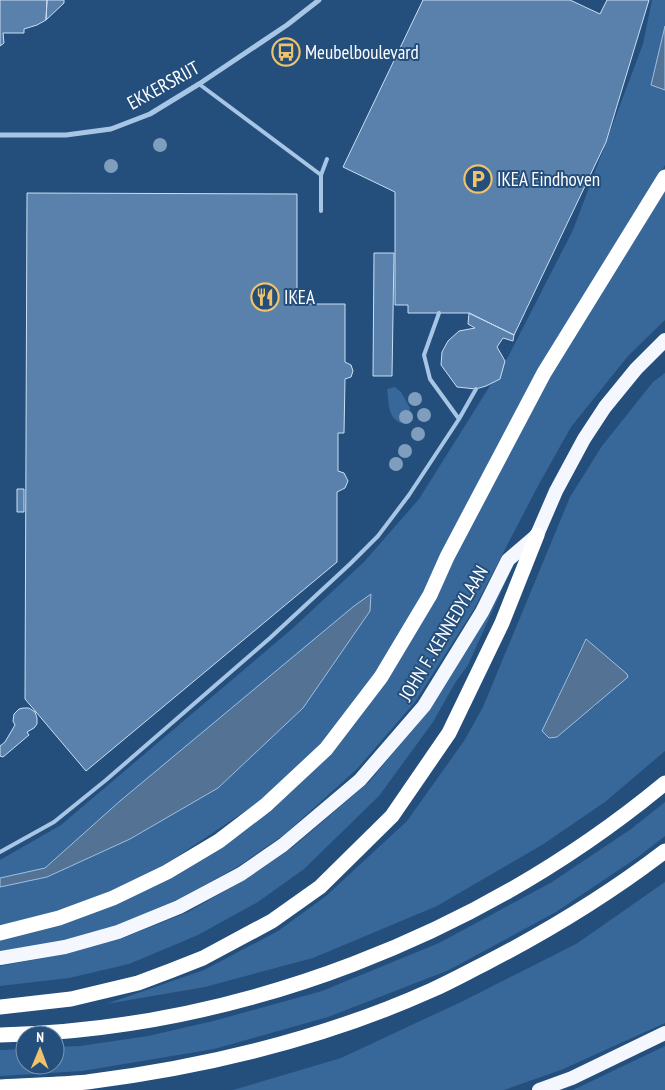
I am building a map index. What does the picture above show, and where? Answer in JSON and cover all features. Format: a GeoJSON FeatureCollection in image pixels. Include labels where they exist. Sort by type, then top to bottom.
{"type":"FeatureCollection","features":[{"type":"Feature","properties":{"kind":"highway"},"geometry":{"type":"LineString","coordinates":[[0,933],[60,918],[112,898],[167,872],[219,841],[266,805],[326,749],[386,669],[430,595],[447,557],[544,373],[665,177]]}},
{"type":"Feature","properties":{"kind":"highway","name":"JOHN F. KENNEDYLAAN"},"geometry":{"type":"LineString","coordinates":[[0,958],[65,947],[127,928],[179,907],[241,874],[283,845],[360,780],[424,706],[482,612],[508,560],[537,535],[556,491],[584,439],[605,407],[636,369],[665,340]]}},
{"type":"Feature","properties":{"kind":"highway"},"geometry":{"type":"LineString","coordinates":[[0,1007],[71,999],[129,985],[170,971],[202,958],[272,921],[320,887],[392,816],[449,733],[502,623],[537,535]]}},
{"type":"Feature","properties":{"kind":"highway"},"geometry":{"type":"LineString","coordinates":[[0,1035],[80,1030],[145,1021],[208,1009],[317,978],[433,931],[491,900],[584,843],[665,783]]}},
{"type":"Feature","properties":{"kind":"highway"},"geometry":{"type":"LineString","coordinates":[[0,1087],[84,1082],[221,1059],[312,1034],[374,1013],[432,990],[553,927],[665,852]]}},
{"type":"Feature","properties":{"kind":"highway"},"geometry":{"type":"LineString","coordinates":[[539,1090],[572,1078],[665,1033]]}},
{"type":"Feature","properties":{"kind":"street","name":"EKKERSRIJT"},"geometry":{"type":"LineString","coordinates":[[0,136],[66,135],[111,129],[150,114],[199,84],[292,21],[319,0]]}},
{"type":"Feature","properties":{"kind":"lane"},"geometry":{"type":"LineString","coordinates":[[199,84],[321,175]]}},
{"type":"Feature","properties":{"kind":"lane"},"geometry":{"type":"LineString","coordinates":[[321,211],[321,175],[327,159]]}},
{"type":"Feature","properties":{"kind":"lane"},"geometry":{"type":"LineString","coordinates":[[440,313],[424,355],[430,379],[459,419]]}},
{"type":"Feature","properties":{"kind":"lane"},"geometry":{"type":"LineString","coordinates":[[0,852],[54,822],[106,780],[270,638],[350,564],[378,536],[409,495],[459,419],[476,389]]}},
{"type":"Feature","properties":{"kind":"shaded area"},"geometry":{"type":"Polygon","coordinates":[[[652,0],[665,0],[665,26],[651,84],[665,90],[665,165],[610,255],[425,591],[379,668],[326,741],[262,800],[163,866],[110,891],[57,912],[0,927],[0,887],[47,877],[130,839],[218,788],[303,708],[370,611],[237,705],[120,801],[45,868],[0,878],[0,860],[61,825],[293,628],[364,562],[419,499],[508,357],[573,230],[643,44],[652,0]]]}},
{"type":"Feature","properties":{"kind":"shaded area"},"geometry":{"type":"Polygon","coordinates":[[[665,26],[665,90],[651,85],[665,26]]]}},
{"type":"Feature","properties":{"kind":"shaded area"},"geometry":{"type":"Polygon","coordinates":[[[665,187],[665,320],[628,356],[571,427],[474,609],[415,702],[357,769],[285,834],[237,867],[181,898],[116,926],[63,942],[0,951],[0,939],[170,878],[333,749],[551,371],[665,187]]]}},
{"type":"Feature","properties":{"kind":"shaded area"},"geometry":{"type":"Polygon","coordinates":[[[665,373],[665,751],[605,802],[542,845],[437,906],[313,958],[205,987],[106,1004],[204,970],[278,931],[326,896],[407,821],[464,741],[483,707],[570,497],[602,446],[653,382],[665,373]],[[586,639],[542,731],[596,706],[586,639]]]}},
{"type":"Feature","properties":{"kind":"shaded area"},"geometry":{"type":"Polygon","coordinates":[[[395,387],[401,392],[410,408],[407,421],[400,423],[393,417],[389,404],[387,389],[395,387]]]}},
{"type":"Feature","properties":{"kind":"shaded area"},"geometry":{"type":"Polygon","coordinates":[[[519,552],[468,665],[455,683],[433,722],[379,796],[304,869],[258,902],[198,935],[129,964],[69,978],[0,986],[0,966],[66,954],[123,938],[188,912],[246,879],[293,847],[370,781],[428,710],[519,552]]]}},
{"type":"Feature","properties":{"kind":"shaded area"},"geometry":{"type":"Polygon","coordinates":[[[371,594],[370,611],[303,708],[218,788],[130,839],[47,877],[0,887],[0,878],[45,868],[120,801],[354,606],[371,594]]]}},
{"type":"Feature","properties":{"kind":"shaded area"},"geometry":{"type":"Polygon","coordinates":[[[586,639],[627,674],[628,677],[557,737],[549,738],[542,731],[586,639]]]}},
{"type":"Feature","properties":{"kind":"shaded area"},"geometry":{"type":"Polygon","coordinates":[[[665,802],[665,836],[638,857],[556,912],[449,970],[328,1017],[214,1049],[82,1071],[65,1072],[65,1047],[148,1036],[213,1021],[322,991],[439,943],[552,882],[631,829],[665,802]]]}},
{"type":"Feature","properties":{"kind":"shaded area"},"geometry":{"type":"Polygon","coordinates":[[[665,882],[665,1023],[561,1070],[504,1090],[233,1090],[341,1058],[463,1001],[576,944],[665,882]]]}},
{"type":"Feature","properties":{"kind":"shaded area"},"geometry":{"type":"Polygon","coordinates":[[[665,1046],[665,1090],[573,1090],[665,1046]]]}},
{"type":"Feature","properties":{"kind":"shaded area"},"geometry":{"type":"Polygon","coordinates":[[[15,1049],[16,1075],[0,1076],[0,1050],[15,1049]]]}},
{"type":"Feature","properties":{"kind":"building"},"geometry":{"type":"Polygon","coordinates":[[[0,0],[47,0],[46,20],[24,29],[24,33],[3,33],[4,43],[0,46],[0,0]]]}},
{"type":"Feature","properties":{"kind":"building"},"geometry":{"type":"Polygon","coordinates":[[[47,0],[64,0],[64,3],[46,20],[47,0]]]}},
{"type":"Feature","properties":{"kind":"building","name":"IKEA Eindhoven"},"geometry":{"type":"Polygon","coordinates":[[[423,0],[570,0],[600,14],[607,0],[649,0],[606,142],[514,335],[469,313],[408,313],[408,305],[395,305],[395,192],[343,167],[423,0]]]}},
{"type":"Feature","properties":{"kind":"building"},"geometry":{"type":"Polygon","coordinates":[[[27,193],[297,194],[297,304],[345,304],[345,362],[351,365],[353,371],[351,377],[345,379],[344,433],[338,433],[338,471],[344,473],[348,481],[345,488],[337,492],[337,562],[86,771],[25,699],[27,193]]]}},
{"type":"Feature","properties":{"kind":"building"},"geometry":{"type":"Polygon","coordinates":[[[374,253],[394,253],[392,376],[373,376],[374,253]]]}},
{"type":"Feature","properties":{"kind":"building"},"geometry":{"type":"Polygon","coordinates":[[[469,313],[514,335],[513,341],[503,338],[497,347],[505,361],[500,379],[476,389],[457,387],[441,365],[442,352],[448,341],[459,331],[475,328],[468,324],[469,313]]]}},
{"type":"Feature","properties":{"kind":"building"},"geometry":{"type":"Polygon","coordinates":[[[17,489],[24,489],[24,512],[17,512],[17,489]]]}},
{"type":"Feature","properties":{"kind":"building"},"geometry":{"type":"Polygon","coordinates":[[[23,708],[29,708],[35,712],[37,724],[27,732],[29,735],[3,757],[0,756],[0,746],[5,742],[15,725],[13,721],[14,714],[23,708]]]}},
{"type":"Feature","properties":{"kind":"place","name":"Meubelboulevard"},"geometry":{"type":"Point","coordinates":[286,52]}},
{"type":"Feature","properties":{"kind":"place","name":"IKEA Eindhoven"},"geometry":{"type":"Point","coordinates":[478,179]}},
{"type":"Feature","properties":{"kind":"place","name":"IKEA"},"geometry":{"type":"Point","coordinates":[265,297]}}]}
